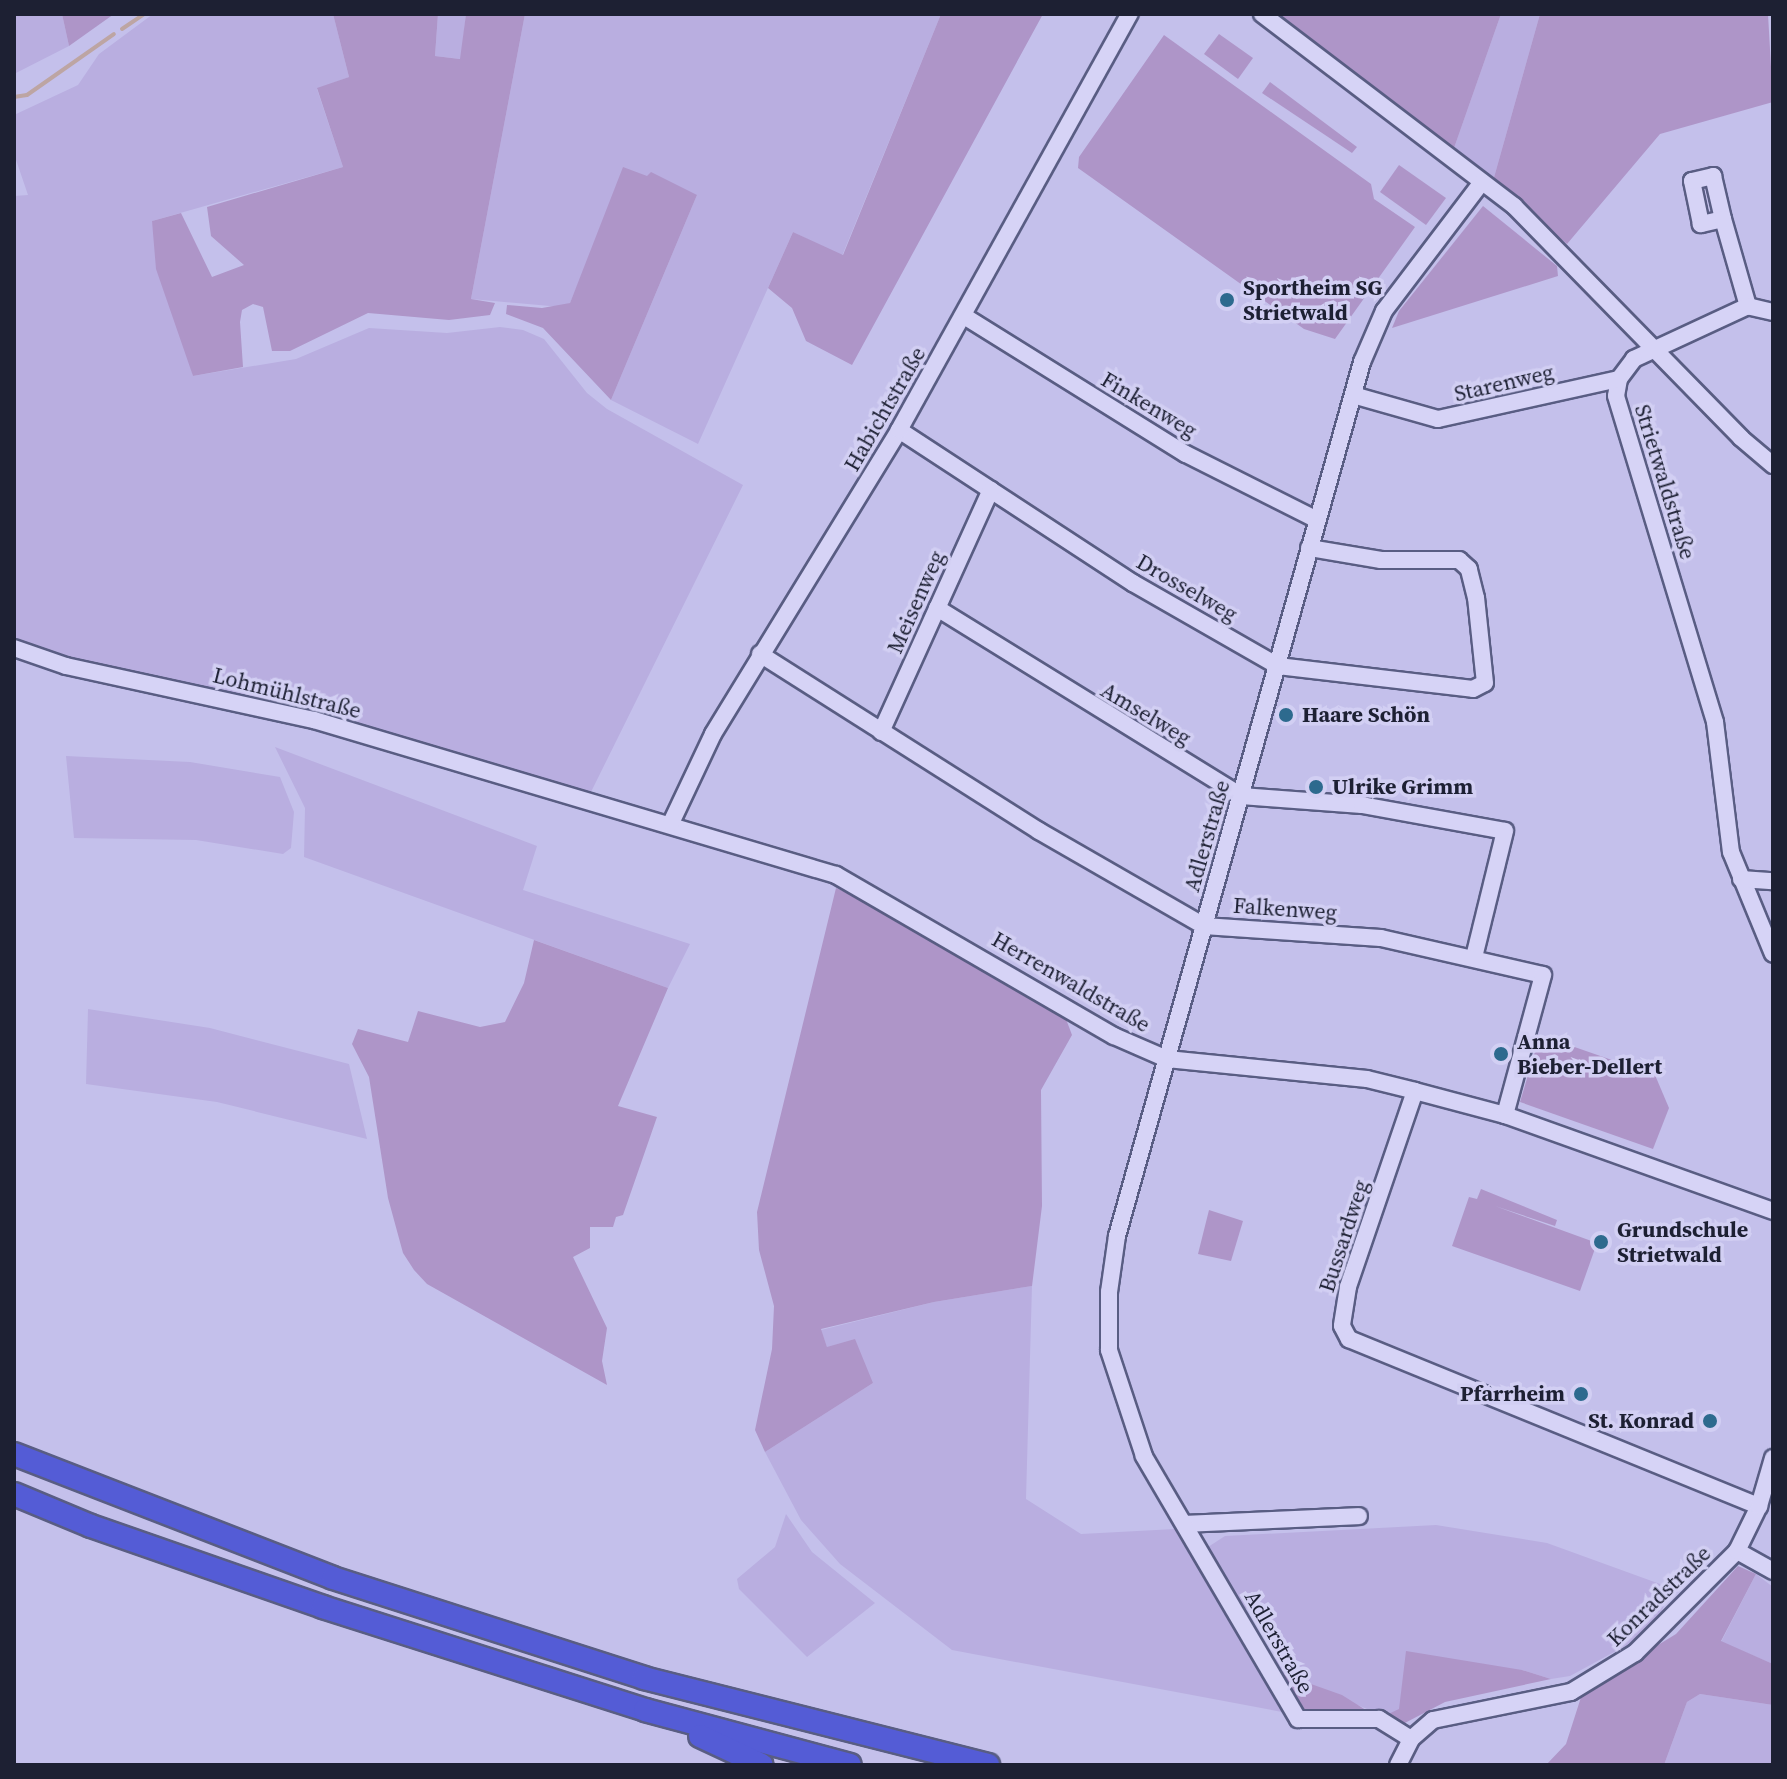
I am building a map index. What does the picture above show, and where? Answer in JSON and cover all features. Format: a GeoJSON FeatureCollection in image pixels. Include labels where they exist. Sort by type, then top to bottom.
{"type":"FeatureCollection","features":[{"type":"Feature","properties":{"kind":"highway"},"geometry":{"type":"LineString","coordinates":[[14,1454],[333,1578],[644,1678],[988,1765]]}},
{"type":"Feature","properties":{"kind":"highway"},"geometry":{"type":"LineString","coordinates":[[14,1494],[323,1607],[645,1710],[850,1765]]}},
{"type":"Feature","properties":{"kind":"highway"},"geometry":{"type":"LineString","coordinates":[[645,1710],[762,1765]]}},
{"type":"Feature","properties":{"kind":"street","name":"Habichtstraße"},"geometry":{"type":"LineString","coordinates":[[671,823],[713,734],[899,430],[1130,14]]}},
{"type":"Feature","properties":{"kind":"street"},"geometry":{"type":"LineString","coordinates":[[1262,14],[1482,182],[1566,252],[1654,348],[1773,465]]}},
{"type":"Feature","properties":{"kind":"street","name":"Adlerstraße"},"geometry":{"type":"LineString","coordinates":[[1411,1739],[1379,1719],[1298,1719],[1144,1456],[1109,1350],[1117,1236],[1353,395],[1384,311],[1482,182]]}},
{"type":"Feature","properties":{"kind":"street"},"geometry":{"type":"LineString","coordinates":[[1723,219],[1748,306],[1773,312]]}},
{"type":"Feature","properties":{"kind":"street","name":"Strietwaldstraße"},"geometry":{"type":"LineString","coordinates":[[1748,306],[1634,359],[1619,379],[1616,396],[1715,722],[1728,836],[1741,879],[1773,954]]}},
{"type":"Feature","properties":{"kind":"street","name":"Finkenweg"},"geometry":{"type":"LineString","coordinates":[[964,316],[1186,454],[1317,520]]}},
{"type":"Feature","properties":{"kind":"street","name":"Starenweg"},"geometry":{"type":"LineString","coordinates":[[1353,395],[1438,419],[1619,379]]}},
{"type":"Feature","properties":{"kind":"street","name":"Drosselweg"},"geometry":{"type":"LineString","coordinates":[[899,430],[1133,583],[1278,666],[1473,689],[1485,683],[1476,598],[1469,569],[1459,560],[1381,560],[1309,548]]}},
{"type":"Feature","properties":{"kind":"street","name":"Meisenweg"},"geometry":{"type":"LineString","coordinates":[[881,732],[991,490]]}},
{"type":"Feature","properties":{"kind":"street","name":"Amselweg"},"geometry":{"type":"LineString","coordinates":[[937,608],[1241,796],[1362,805],[1505,831],[1474,957]]}},
{"type":"Feature","properties":{"kind":"street","name":"Lohmühlstraße"},"geometry":{"type":"LineString","coordinates":[[14,648],[66,666],[314,720],[548,789]]}},
{"type":"Feature","properties":{"kind":"street","name":"Falkenweg"},"geometry":{"type":"LineString","coordinates":[[760,654],[1128,885],[1204,926],[1381,938],[1543,975],[1505,1115]]}},
{"type":"Feature","properties":{"kind":"street","name":"Herrenwaldstraße"},"geometry":{"type":"LineString","coordinates":[[548,789],[671,823],[836,875],[1114,1036],[1167,1059],[1367,1079],[1415,1091],[1505,1115],[1773,1211]]}},
{"type":"Feature","properties":{"kind":"street"},"geometry":{"type":"LineString","coordinates":[[1741,879],[1773,881]]}},
{"type":"Feature","properties":{"kind":"street","name":"Bussardweg"},"geometry":{"type":"LineString","coordinates":[[1415,1091],[1348,1287],[1342,1326],[1349,1339],[1759,1506]]}},
{"type":"Feature","properties":{"kind":"street","name":"Konradstraße"},"geometry":{"type":"LineString","coordinates":[[1398,1765],[1411,1739],[1433,1720],[1456,1712],[1548,1698],[1592,1682],[1670,1622],[1737,1551],[1759,1506],[1773,1458]]}},
{"type":"Feature","properties":{"kind":"street"},"geometry":{"type":"LineString","coordinates":[[1186,1524],[1359,1516]]}},
{"type":"Feature","properties":{"kind":"street"},"geometry":{"type":"LineString","coordinates":[[1737,1551],[1773,1571]]}},
{"type":"Feature","properties":{"kind":"shaded area"},"geometry":{"type":"Polygon","coordinates":[[[14,14],[62,14],[69,46],[14,74],[14,14]]]}},
{"type":"Feature","properties":{"kind":"shaded area"},"geometry":{"type":"Polygon","coordinates":[[[62,14],[114,14],[69,46],[62,14]]]}},
{"type":"Feature","properties":{"kind":"shaded area"},"geometry":{"type":"Polygon","coordinates":[[[153,14],[333,14],[349,77],[317,89],[343,167],[152,221],[193,376],[296,359],[369,328],[447,333],[500,327],[523,330],[544,339],[587,393],[607,409],[743,485],[590,794],[14,642],[14,196],[28,195],[14,154],[14,115],[78,85],[99,54],[153,14]]]}},
{"type":"Feature","properties":{"kind":"shaded area"},"geometry":{"type":"Polygon","coordinates":[[[333,14],[438,14],[435,56],[460,59],[466,14],[525,14],[471,299],[495,303],[490,315],[449,320],[368,313],[290,351],[272,351],[263,307],[253,304],[242,310],[240,322],[243,367],[193,376],[156,269],[152,221],[181,213],[212,277],[244,265],[211,236],[207,207],[343,167],[317,88],[349,77],[333,14]]]}},
{"type":"Feature","properties":{"kind":"shaded area"},"geometry":{"type":"Polygon","coordinates":[[[438,14],[466,14],[461,59],[435,56],[438,14]]]}},
{"type":"Feature","properties":{"kind":"shaded area"},"geometry":{"type":"Polygon","coordinates":[[[525,14],[941,14],[842,256],[793,232],[698,444],[611,400],[697,195],[582,274],[570,303],[561,307],[471,299],[525,14]]]}},
{"type":"Feature","properties":{"kind":"shaded area"},"geometry":{"type":"Polygon","coordinates":[[[941,14],[1043,14],[852,365],[806,341],[792,308],[768,288],[793,232],[843,255],[941,14]]]}},
{"type":"Feature","properties":{"kind":"shaded area"},"geometry":{"type":"Polygon","coordinates":[[[1273,14],[1501,14],[1453,151],[1273,14]]]}},
{"type":"Feature","properties":{"kind":"shaded area"},"geometry":{"type":"Polygon","coordinates":[[[1501,14],[1540,14],[1493,181],[1453,151],[1501,14]]]}},
{"type":"Feature","properties":{"kind":"shaded area"},"geometry":{"type":"Polygon","coordinates":[[[1540,14],[1768,14],[1773,102],[1660,134],[1567,244],[1493,181],[1540,14]]]}},
{"type":"Feature","properties":{"kind":"shaded area"},"geometry":{"type":"Polygon","coordinates":[[[1219,34],[1253,58],[1238,79],[1204,54],[1219,34]]]}},
{"type":"Feature","properties":{"kind":"shaded area"},"geometry":{"type":"Polygon","coordinates":[[[1164,35],[1371,184],[1374,199],[1415,227],[1335,339],[1304,329],[1078,168],[1079,157],[1164,35]]]}},
{"type":"Feature","properties":{"kind":"shaded area"},"geometry":{"type":"Polygon","coordinates":[[[1270,82],[1357,147],[1352,153],[1262,93],[1270,82]]]}},
{"type":"Feature","properties":{"kind":"shaded area"},"geometry":{"type":"Polygon","coordinates":[[[1399,165],[1446,198],[1426,225],[1380,192],[1399,165]]]}},
{"type":"Feature","properties":{"kind":"shaded area"},"geometry":{"type":"Polygon","coordinates":[[[623,167],[647,176],[651,172],[697,195],[611,400],[543,328],[506,314],[507,305],[542,308],[570,303],[623,167]]]}},
{"type":"Feature","properties":{"kind":"shaded area"},"geometry":{"type":"Polygon","coordinates":[[[1483,206],[1557,266],[1558,276],[1392,328],[1399,311],[1483,206]]]}},
{"type":"Feature","properties":{"kind":"shaded area"},"geometry":{"type":"Polygon","coordinates":[[[275,747],[537,846],[523,890],[690,944],[668,988],[304,857],[305,808],[275,747]]]}},
{"type":"Feature","properties":{"kind":"shaded area"},"geometry":{"type":"Polygon","coordinates":[[[66,756],[190,762],[280,777],[294,812],[291,848],[283,854],[196,840],[74,838],[66,756]]]}},
{"type":"Feature","properties":{"kind":"shaded area"},"geometry":{"type":"Polygon","coordinates":[[[836,888],[866,901],[1066,1019],[1072,1035],[1041,1090],[1042,1206],[1032,1286],[934,1302],[821,1329],[827,1347],[855,1339],[873,1383],[765,1452],[755,1430],[772,1349],[774,1306],[759,1250],[757,1212],[836,888]]]}},
{"type":"Feature","properties":{"kind":"shaded area"},"geometry":{"type":"Polygon","coordinates":[[[534,940],[668,988],[618,1106],[657,1117],[623,1215],[616,1217],[613,1227],[590,1227],[590,1248],[573,1257],[607,1328],[602,1361],[607,1385],[427,1284],[414,1270],[403,1253],[388,1198],[369,1077],[352,1044],[358,1029],[408,1042],[418,1011],[480,1027],[505,1022],[524,983],[534,940]]]}},
{"type":"Feature","properties":{"kind":"shaded area"},"geometry":{"type":"Polygon","coordinates":[[[88,1009],[210,1028],[349,1064],[367,1139],[217,1102],[86,1084],[88,1009]]]}},
{"type":"Feature","properties":{"kind":"shaded area"},"geometry":{"type":"Polygon","coordinates":[[[1540,1035],[1655,1075],[1669,1108],[1653,1149],[1520,1102],[1540,1035]]]}},
{"type":"Feature","properties":{"kind":"shaded area"},"geometry":{"type":"Polygon","coordinates":[[[1481,1189],[1557,1220],[1555,1226],[1495,1206],[1597,1243],[1580,1291],[1452,1246],[1469,1197],[1477,1199],[1481,1189]]]}},
{"type":"Feature","properties":{"kind":"shaded area"},"geometry":{"type":"Polygon","coordinates":[[[1209,1210],[1243,1221],[1231,1261],[1198,1254],[1209,1210]]]}},
{"type":"Feature","properties":{"kind":"shaded area"},"geometry":{"type":"Polygon","coordinates":[[[1032,1286],[1026,1499],[1081,1534],[1175,1529],[1283,1705],[1282,1712],[952,1650],[840,1564],[801,1520],[765,1452],[873,1383],[827,1347],[821,1330],[934,1302],[1032,1286]]]}},
{"type":"Feature","properties":{"kind":"shaded area"},"geometry":{"type":"Polygon","coordinates":[[[786,1514],[812,1552],[875,1603],[807,1657],[739,1589],[737,1579],[775,1547],[786,1514]]]}},
{"type":"Feature","properties":{"kind":"shaded area"},"geometry":{"type":"Polygon","coordinates":[[[1436,1525],[1547,1543],[1660,1584],[1667,1599],[1657,1621],[1627,1645],[1570,1676],[1551,1679],[1522,1670],[1384,1716],[1280,1673],[1274,1662],[1282,1649],[1258,1613],[1243,1607],[1209,1556],[1208,1547],[1225,1536],[1436,1525]]]}},
{"type":"Feature","properties":{"kind":"shaded area"},"geometry":{"type":"Polygon","coordinates":[[[1738,1566],[1756,1574],[1721,1641],[1773,1664],[1773,1705],[1700,1694],[1687,1702],[1664,1765],[1546,1765],[1566,1744],[1583,1691],[1676,1634],[1738,1566]]]}},
{"type":"Feature","properties":{"kind":"shaded area"},"geometry":{"type":"Polygon","coordinates":[[[1756,1574],[1773,1587],[1773,1664],[1721,1642],[1756,1574]]]}},
{"type":"Feature","properties":{"kind":"shaded area"},"geometry":{"type":"Polygon","coordinates":[[[1406,1651],[1522,1670],[1551,1679],[1445,1702],[1401,1725],[1384,1716],[1399,1709],[1406,1651]]]}},
{"type":"Feature","properties":{"kind":"shaded area"},"geometry":{"type":"Polygon","coordinates":[[[1280,1673],[1342,1695],[1369,1712],[1301,1711],[1280,1673]]]}},
{"type":"Feature","properties":{"kind":"shaded area"},"geometry":{"type":"Polygon","coordinates":[[[1700,1694],[1773,1705],[1773,1765],[1664,1765],[1687,1702],[1700,1694]]]}},
{"type":"Feature","properties":{"kind":"waterway"},"geometry":{"type":"LineString","coordinates":[[122,29],[144,14]]}},
{"type":"Feature","properties":{"kind":"waterway"},"geometry":{"type":"LineString","coordinates":[[14,97],[27,95],[114,34]]}},
{"type":"Feature","properties":{"kind":"place","name":"Sportheim SG Strietwald"},"geometry":{"type":"Point","coordinates":[1227,300]}},
{"type":"Feature","properties":{"kind":"place","name":"Haare Schön"},"geometry":{"type":"Point","coordinates":[1286,715]}},
{"type":"Feature","properties":{"kind":"place","name":"Ulrike Grimm"},"geometry":{"type":"Point","coordinates":[1316,787]}},
{"type":"Feature","properties":{"kind":"place","name":"Anna Bieber-Dellert"},"geometry":{"type":"Point","coordinates":[1501,1054]}},
{"type":"Feature","properties":{"kind":"place","name":"Grundschule Strietwald"},"geometry":{"type":"Point","coordinates":[1601,1242]}},
{"type":"Feature","properties":{"kind":"place","name":"Pfarrheim"},"geometry":{"type":"Point","coordinates":[1581,1394]}},
{"type":"Feature","properties":{"kind":"place","name":"St. Konrad"},"geometry":{"type":"Point","coordinates":[1710,1421]}}]}
